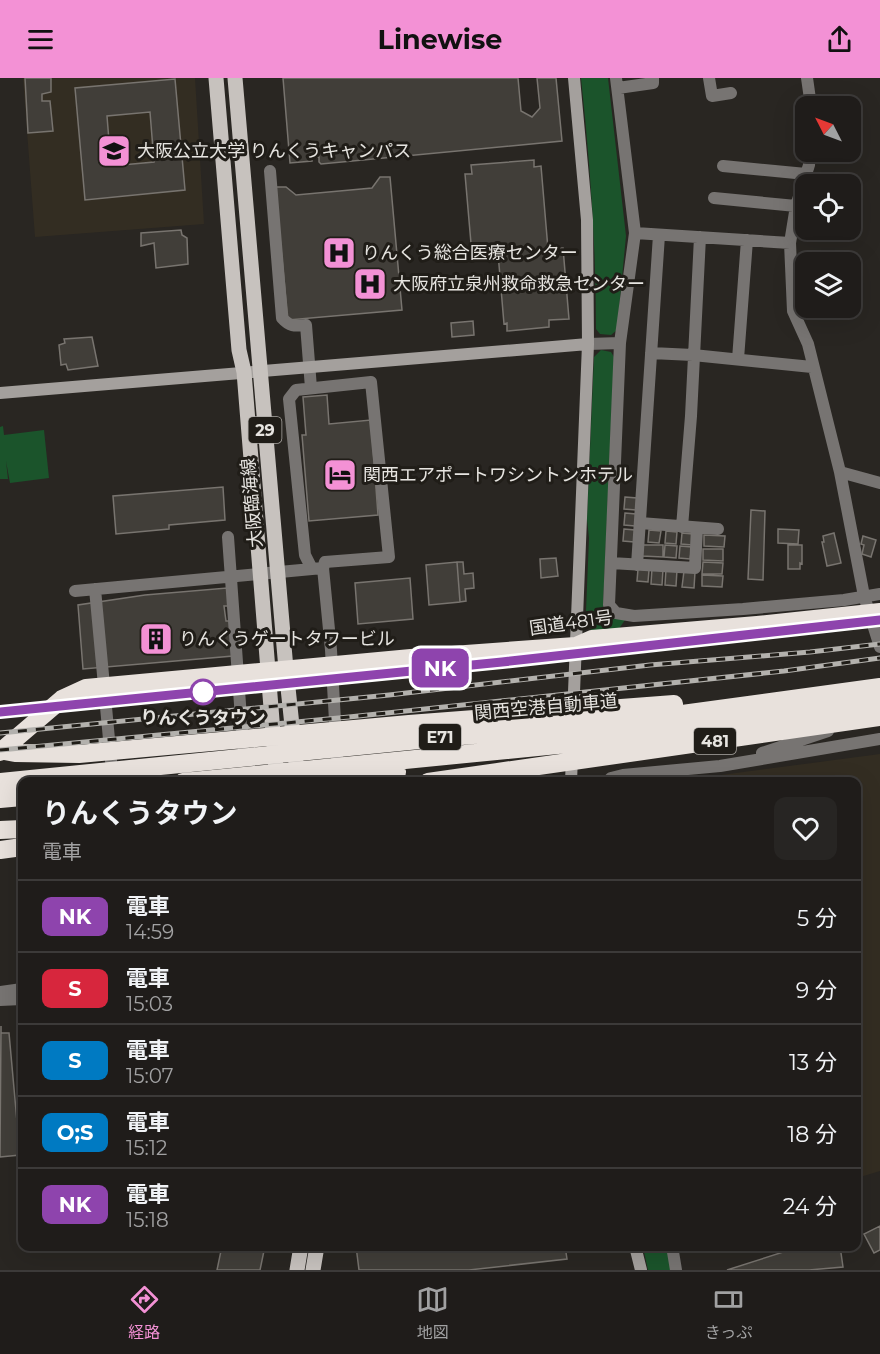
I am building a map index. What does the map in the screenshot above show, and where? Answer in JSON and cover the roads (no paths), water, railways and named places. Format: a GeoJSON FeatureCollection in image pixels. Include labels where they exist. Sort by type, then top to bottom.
{"type":"FeatureCollection","features":[{"type":"Feature","properties":{"kind":"highway","name":"国道481号"},"geometry":{"type":"LineString","coordinates":[[4,748],[62,699],[86,688],[411,658],[576,646],[592,639],[656,634],[871,607]]}},
{"type":"Feature","properties":{"kind":"highway","name":"関西空港自動車道"},"geometry":{"type":"LineString","coordinates":[[49,777],[449,736],[616,723],[880,687]]}},
{"type":"Feature","properties":{"kind":"highway","name":"E71"},"geometry":{"type":"LineString","coordinates":[[234,777],[648,736],[880,703]]}},
{"type":"Feature","properties":{"kind":"highway"},"geometry":{"type":"LineString","coordinates":[[4,748],[25,753],[79,754],[635,706],[681,704],[732,707]]}},
{"type":"Feature","properties":{"kind":"highway","name":"481"},"geometry":{"type":"LineString","coordinates":[[484,777],[571,760],[880,717]]}},
{"type":"Feature","properties":{"kind":"highway"},"geometry":{"type":"LineString","coordinates":[[368,777],[582,749],[648,736]]}},
{"type":"Feature","properties":{"kind":"highway","name":"関西空港自動車道"},"geometry":{"type":"LineString","coordinates":[[0,782],[18,780]]}},
{"type":"Feature","properties":{"kind":"highway"},"geometry":{"type":"LineString","coordinates":[[0,799],[18,797]]}},
{"type":"Feature","properties":{"kind":"highway"},"geometry":{"type":"LineString","coordinates":[[0,830],[18,829]]}},
{"type":"Feature","properties":{"kind":"highway"},"geometry":{"type":"LineString","coordinates":[[0,850],[18,848]]}},
{"type":"Feature","properties":{"kind":"main road","name":"大阪臨海線"},"geometry":{"type":"LineString","coordinates":[[216,78],[239,350],[244,372],[277,777]]}},
{"type":"Feature","properties":{"kind":"main road","name":"大阪臨海線"},"geometry":{"type":"LineString","coordinates":[[235,78],[286,669],[297,777]]}},
{"type":"Feature","properties":{"kind":"main road"},"geometry":{"type":"LineString","coordinates":[[297,1270],[300,1251]]}},
{"type":"Feature","properties":{"kind":"main road"},"geometry":{"type":"LineString","coordinates":[[313,1270],[316,1251]]}},
{"type":"Feature","properties":{"kind":"street"},"geometry":{"type":"LineString","coordinates":[[571,777],[588,344],[587,220],[574,78]]}},
{"type":"Feature","properties":{"kind":"street"},"geometry":{"type":"LineString","coordinates":[[653,78],[653,83],[617,83],[634,233],[620,343],[609,605],[616,613],[633,616],[844,600],[871,607]]}},
{"type":"Feature","properties":{"kind":"street"},"geometry":{"type":"LineString","coordinates":[[709,78],[712,96],[731,93]]}},
{"type":"Feature","properties":{"kind":"street"},"geometry":{"type":"LineString","coordinates":[[807,78],[810,96]]}},
{"type":"Feature","properties":{"kind":"street"},"geometry":{"type":"LineString","coordinates":[[723,166],[806,174],[808,162]]}},
{"type":"Feature","properties":{"kind":"street"},"geometry":{"type":"LineString","coordinates":[[270,171],[282,318],[292,326],[306,325],[311,388]]}},
{"type":"Feature","properties":{"kind":"street"},"geometry":{"type":"LineString","coordinates":[[714,198],[795,206]]}},
{"type":"Feature","properties":{"kind":"street"},"geometry":{"type":"LineString","coordinates":[[795,212],[790,243],[792,311],[808,344],[880,647]]}},
{"type":"Feature","properties":{"kind":"street"},"geometry":{"type":"LineString","coordinates":[[634,233],[790,243]]}},
{"type":"Feature","properties":{"kind":"street"},"geometry":{"type":"LineString","coordinates":[[637,565],[659,235]]}},
{"type":"Feature","properties":{"kind":"street"},"geometry":{"type":"LineString","coordinates":[[682,527],[691,416],[700,237]]}},
{"type":"Feature","properties":{"kind":"street"},"geometry":{"type":"LineString","coordinates":[[738,359],[747,240]]}},
{"type":"Feature","properties":{"kind":"street"},"geometry":{"type":"LineString","coordinates":[[0,393],[620,343]]}},
{"type":"Feature","properties":{"kind":"street"},"geometry":{"type":"LineString","coordinates":[[651,353],[812,367]]}},
{"type":"Feature","properties":{"kind":"street"},"geometry":{"type":"LineString","coordinates":[[75,591],[317,569],[325,562],[389,556],[371,382],[296,390],[289,399],[305,555],[317,569],[331,650],[338,777]]}},
{"type":"Feature","properties":{"kind":"street"},"geometry":{"type":"LineString","coordinates":[[840,472],[880,483]]}},
{"type":"Feature","properties":{"kind":"street"},"geometry":{"type":"LineString","coordinates":[[640,523],[718,529]]}},
{"type":"Feature","properties":{"kind":"street"},"geometry":{"type":"LineString","coordinates":[[610,563],[695,568],[698,528]]}},
{"type":"Feature","properties":{"kind":"street"},"geometry":{"type":"LineString","coordinates":[[228,537],[245,777]]}},
{"type":"Feature","properties":{"kind":"street"},"geometry":{"type":"LineString","coordinates":[[95,589],[113,777]]}},
{"type":"Feature","properties":{"kind":"street"},"geometry":{"type":"LineString","coordinates":[[871,607],[880,594]]}},
{"type":"Feature","properties":{"kind":"street"},"geometry":{"type":"LineString","coordinates":[[656,634],[743,609]]}},
{"type":"Feature","properties":{"kind":"street"},"geometry":{"type":"LineString","coordinates":[[720,766],[859,721]]}},
{"type":"Feature","properties":{"kind":"street"},"geometry":{"type":"LineString","coordinates":[[615,777],[720,766],[880,739]]}},
{"type":"Feature","properties":{"kind":"street"},"geometry":{"type":"LineString","coordinates":[[0,992],[18,990]]}},
{"type":"Feature","properties":{"kind":"street"},"geometry":{"type":"LineString","coordinates":[[0,1000],[18,999]]}},
{"type":"Feature","properties":{"kind":"street"},"geometry":{"type":"LineString","coordinates":[[636,1251],[641,1270]]}},
{"type":"Feature","properties":{"kind":"street"},"geometry":{"type":"LineString","coordinates":[[673,1251],[676,1270]]}},
{"type":"Feature","properties":{"kind":"railway"},"geometry":{"type":"LineString","coordinates":[[0,712],[502,662],[880,620]]}},
{"type":"Feature","properties":{"kind":"railway"},"geometry":{"type":"LineString","coordinates":[[0,733],[389,695],[650,665],[880,644]]}},
{"type":"Feature","properties":{"kind":"railway"},"geometry":{"type":"LineString","coordinates":[[0,750],[349,717],[784,671],[880,658]]}},
{"type":"Feature","properties":{"kind":"train","name":"NK"},"geometry":{"type":"LineString","coordinates":[[0,712],[502,662],[880,620]]}},
{"type":"Feature","properties":{"kind":"place","name":"大阪公立大学 りんくうキャンパス"},"geometry":{"type":"Point","coordinates":[114,151]}},
{"type":"Feature","properties":{"kind":"place","name":"りんくう総合医療センター"},"geometry":{"type":"Point","coordinates":[339,253]}},
{"type":"Feature","properties":{"kind":"place","name":"大阪府立泉州救命救急センター"},"geometry":{"type":"Point","coordinates":[370,284]}},
{"type":"Feature","properties":{"kind":"place","name":"関西エアポートワシントンホテル"},"geometry":{"type":"Point","coordinates":[340,475]}},
{"type":"Feature","properties":{"kind":"place","name":"りんくうゲートタワービル"},"geometry":{"type":"Point","coordinates":[156,639]}},
{"type":"Feature","properties":{"kind":"place","name":"りんくうタウン"},"geometry":{"type":"Point","coordinates":[203,692]}}]}
